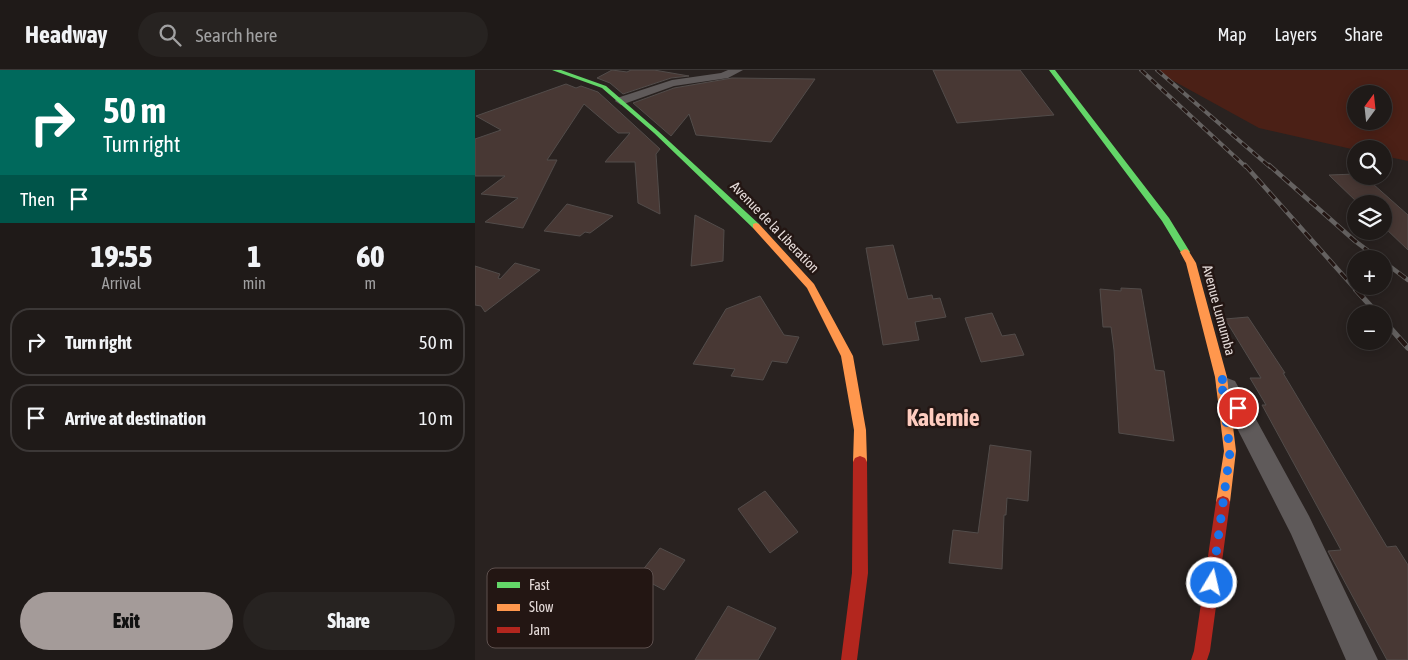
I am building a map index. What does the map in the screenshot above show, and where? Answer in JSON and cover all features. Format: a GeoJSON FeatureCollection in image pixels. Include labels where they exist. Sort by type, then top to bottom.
{"type":"FeatureCollection","features":[{"type":"Feature","properties":{"kind":"street","name":"Avenue de la Liberation"},"geometry":{"type":"LineString","coordinates":[[555,70],[604,87],[621,100],[748,217],[811,286],[847,356],[860,430],[860,573],[849,660]]}},
{"type":"Feature","properties":{"kind":"street"},"geometry":{"type":"LineString","coordinates":[[621,100],[672,83],[724,76],[737,70]]}},
{"type":"Feature","properties":{"kind":"street","name":"Avenue Lumumba"},"geometry":{"type":"LineString","coordinates":[[1052,70],[1151,199],[1191,263],[1221,377],[1230,452],[1199,660]]}},
{"type":"Feature","properties":{"kind":"street"},"geometry":{"type":"LineString","coordinates":[[1221,377],[1300,526],[1362,660]]}},
{"type":"Feature","properties":{"kind":"shaded area"},"geometry":{"type":"Polygon","coordinates":[[[1158,70],[1408,70],[1408,161],[1392,158],[1392,140],[1347,140],[1347,148],[1259,128],[1170,79],[1158,70]]]}},
{"type":"Feature","properties":{"kind":"building"},"geometry":{"type":"Polygon","coordinates":[[[612,70],[627,72],[631,70],[654,70],[689,76],[671,78],[623,94],[610,83],[597,78],[612,70]]]}},
{"type":"Feature","properties":{"kind":"building"},"geometry":{"type":"Polygon","coordinates":[[[933,70],[1020,70],[1054,115],[957,123],[933,70]]]}},
{"type":"Feature","properties":{"kind":"building"},"geometry":{"type":"Polygon","coordinates":[[[732,78],[815,79],[771,142],[696,135],[689,114],[671,136],[633,103],[674,88],[732,78]]]}},
{"type":"Feature","properties":{"kind":"building"},"geometry":{"type":"Polygon","coordinates":[[[566,84],[576,88],[581,86],[598,92],[660,149],[656,154],[660,214],[638,203],[635,162],[605,162],[630,133],[618,133],[584,104],[547,160],[557,160],[523,228],[485,222],[518,198],[481,194],[505,176],[475,176],[475,139],[501,130],[476,116],[566,84]]]}},
{"type":"Feature","properties":{"kind":"building"},"geometry":{"type":"Polygon","coordinates":[[[1347,174],[1347,185],[1374,185],[1385,195],[1350,195],[1329,175],[1347,174]]]}},
{"type":"Feature","properties":{"kind":"building"},"geometry":{"type":"Polygon","coordinates":[[[1392,201],[1408,215],[1408,250],[1392,235],[1392,201]]]}},
{"type":"Feature","properties":{"kind":"building"},"geometry":{"type":"Polygon","coordinates":[[[567,204],[613,216],[590,233],[585,232],[580,236],[544,231],[567,204]]]}},
{"type":"Feature","properties":{"kind":"building"},"geometry":{"type":"Polygon","coordinates":[[[695,215],[724,230],[723,261],[691,266],[695,215]]]}},
{"type":"Feature","properties":{"kind":"building"},"geometry":{"type":"Polygon","coordinates":[[[893,245],[908,299],[932,295],[933,299],[940,298],[946,317],[915,322],[919,340],[883,345],[866,248],[893,245]]]}},
{"type":"Feature","properties":{"kind":"building"},"geometry":{"type":"Polygon","coordinates":[[[515,263],[540,270],[485,312],[481,306],[475,305],[475,266],[500,274],[498,278],[500,279],[515,263]]]}},
{"type":"Feature","properties":{"kind":"building"},"geometry":{"type":"Polygon","coordinates":[[[1121,288],[1141,289],[1155,370],[1164,371],[1174,441],[1119,433],[1111,327],[1103,327],[1100,289],[1121,291],[1121,288]]]}},
{"type":"Feature","properties":{"kind":"building"},"geometry":{"type":"Polygon","coordinates":[[[760,296],[784,335],[799,337],[787,363],[772,361],[763,380],[731,376],[735,369],[693,364],[726,309],[760,296]]]}},
{"type":"Feature","properties":{"kind":"building"},"geometry":{"type":"Polygon","coordinates":[[[992,313],[1002,336],[1015,334],[1024,355],[981,362],[965,318],[992,313]]]}},
{"type":"Feature","properties":{"kind":"building"},"geometry":{"type":"Polygon","coordinates":[[[1248,317],[1285,373],[1283,373],[1387,547],[1396,546],[1408,565],[1408,660],[1387,660],[1328,551],[1341,550],[1262,405],[1266,405],[1250,378],[1261,378],[1225,319],[1248,317]]]}},
{"type":"Feature","properties":{"kind":"building"},"geometry":{"type":"Polygon","coordinates":[[[990,445],[1031,451],[1028,501],[1007,498],[1006,515],[1004,515],[1002,569],[949,563],[953,530],[978,533],[990,445]]]}},
{"type":"Feature","properties":{"kind":"building"},"geometry":{"type":"Polygon","coordinates":[[[765,491],[798,532],[770,553],[738,509],[765,491]]]}},
{"type":"Feature","properties":{"kind":"building"},"geometry":{"type":"Polygon","coordinates":[[[660,548],[685,560],[664,590],[653,584],[653,568],[644,568],[660,548]]]}},
{"type":"Feature","properties":{"kind":"building"},"geometry":{"type":"Polygon","coordinates":[[[728,606],[776,628],[758,660],[695,660],[728,606]]]}},
{"type":"Feature","properties":{"kind":"railway"},"geometry":{"type":"LineString","coordinates":[[1141,70],[1246,167]]}},
{"type":"Feature","properties":{"kind":"railway"},"geometry":{"type":"LineString","coordinates":[[1157,70],[1270,167]]}},
{"type":"Feature","properties":{"kind":"railway"},"geometry":{"type":"LineString","coordinates":[[1245,165],[1347,280]]}},
{"type":"Feature","properties":{"kind":"railway"},"geometry":{"type":"LineString","coordinates":[[1269,165],[1367,250]]}},
{"type":"Feature","properties":{"kind":"railway"},"geometry":{"type":"LineString","coordinates":[[1392,268],[1408,280]]}},
{"type":"Feature","properties":{"kind":"railway"},"geometry":{"type":"LineString","coordinates":[[1361,295],[1370,305]]}},
{"type":"Feature","properties":{"kind":"railway"},"geometry":{"type":"LineString","coordinates":[[1392,330],[1408,348]]}},
{"type":"Feature","properties":{"kind":"traffic: fast"},"geometry":{"type":"LineString","coordinates":[[555,70],[604,87],[656,132],[756,226]]}},
{"type":"Feature","properties":{"kind":"traffic: fast"},"geometry":{"type":"LineString","coordinates":[[1052,70],[1166,220],[1185,252]]}},
{"type":"Feature","properties":{"kind":"traffic: slow"},"geometry":{"type":"LineString","coordinates":[[756,226],[811,286],[847,356],[860,430],[860,462]]}},
{"type":"Feature","properties":{"kind":"traffic: slow"},"geometry":{"type":"LineString","coordinates":[[1185,252],[1191,263],[1221,377],[1230,451],[1223,502]]}},
{"type":"Feature","properties":{"kind":"traffic: jam"},"geometry":{"type":"LineString","coordinates":[[849,660],[860,573],[860,462]]}},
{"type":"Feature","properties":{"kind":"traffic: jam"},"geometry":{"type":"LineString","coordinates":[[1199,660],[1202,651],[1223,502]]}},
{"type":"Feature","properties":{"kind":"district","name":"Kalemie"},"geometry":{"type":"Point","coordinates":[943,418]}},
{"type":"Feature","properties":{"kind":"route"},"geometry":{"type":"LineString","coordinates":[[1212,583],[1230,452],[1221,377],[1238,408]]}}]}
